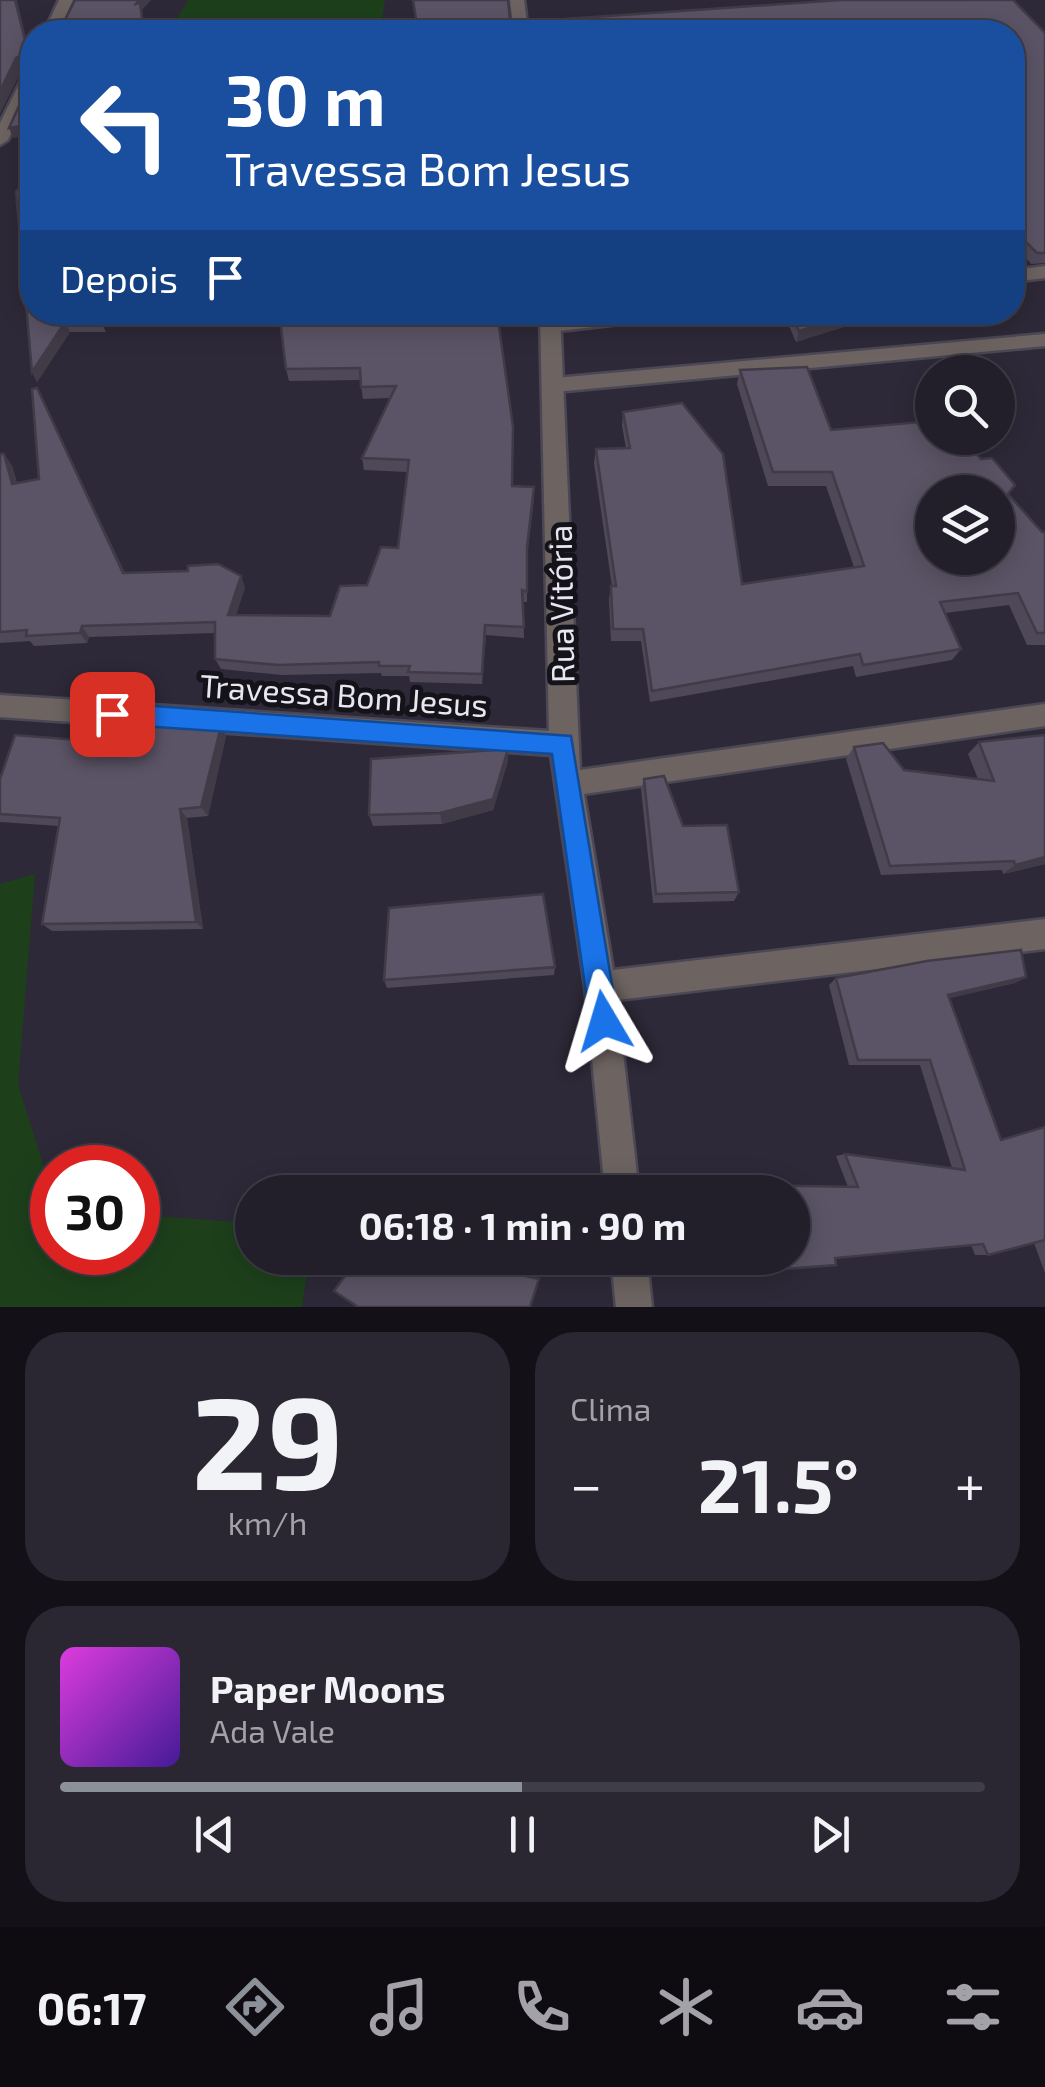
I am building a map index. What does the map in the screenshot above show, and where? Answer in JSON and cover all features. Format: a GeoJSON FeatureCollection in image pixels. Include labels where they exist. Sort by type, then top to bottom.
{"type":"FeatureCollection","features":[{"type":"Feature","properties":{"kind":"street"},"geometry":{"type":"LineString","coordinates":[[0,140],[20,98]]}},
{"type":"Feature","properties":{"kind":"street","name":"Rua Vitória"},"geometry":{"type":"LineString","coordinates":[[550,325],[562,744],[600,987],[620,1175]]}},
{"type":"Feature","properties":{"kind":"street"},"geometry":{"type":"LineString","coordinates":[[555,385],[1045,340]]}},
{"type":"Feature","properties":{"kind":"street","name":"Travessa Bom Jesus"},"geometry":{"type":"LineString","coordinates":[[0,706],[562,744]]}},
{"type":"Feature","properties":{"kind":"street"},"geometry":{"type":"LineString","coordinates":[[568,784],[1045,715]]}},
{"type":"Feature","properties":{"kind":"street"},"geometry":{"type":"LineString","coordinates":[[600,987],[1045,934]]}},
{"type":"Feature","properties":{"kind":"street"},"geometry":{"type":"LineString","coordinates":[[631,1275],[634,1307]]}},
{"type":"Feature","properties":{"kind":"green space"},"geometry":{"type":"Polygon","coordinates":[[[188,0],[385,0],[382,20],[176,20],[188,0]]]}},
{"type":"Feature","properties":{"kind":"green space"},"geometry":{"type":"Polygon","coordinates":[[[35,874],[18,1085],[37,1145],[30,1145],[30,1275],[160,1275],[160,1217],[235,1222],[235,1275],[307,1275],[302,1307],[0,1307],[0,884],[35,874]]]}},
{"type":"Feature","properties":{"kind":"building"},"geometry":{"type":"Polygon","coordinates":[[[0,0],[15,0],[20,20],[20,56],[0,91],[0,0]]]}},
{"type":"Feature","properties":{"kind":"building"},"geometry":{"type":"Polygon","coordinates":[[[75,0],[139,0],[136,4],[140,3],[142,20],[65,20],[75,0]]]}},
{"type":"Feature","properties":{"kind":"building"},"geometry":{"type":"Polygon","coordinates":[[[413,0],[508,0],[510,20],[416,20],[413,0]]]}},
{"type":"Feature","properties":{"kind":"building"},"geometry":{"type":"Polygon","coordinates":[[[841,0],[1013,0],[1045,33],[1045,253],[1037,253],[1025,242],[1025,20],[565,19],[841,0]]]}},
{"type":"Feature","properties":{"kind":"building"},"geometry":{"type":"Polygon","coordinates":[[[20,104],[20,126],[9,128],[20,104]]]}},
{"type":"Feature","properties":{"kind":"building"},"geometry":{"type":"Polygon","coordinates":[[[20,187],[20,237],[16,192],[20,187]]]}},
{"type":"Feature","properties":{"kind":"building"},"geometry":{"type":"Polygon","coordinates":[[[28,325],[63,325],[32,372],[28,325]]]}},
{"type":"Feature","properties":{"kind":"building"},"geometry":{"type":"Polygon","coordinates":[[[281,325],[499,325],[513,427],[512,486],[534,487],[527,592],[522,590],[524,627],[485,625],[482,674],[408,672],[410,666],[379,666],[379,662],[278,665],[215,659],[215,622],[82,626],[80,633],[26,636],[27,630],[0,632],[0,454],[4,454],[12,484],[39,479],[32,389],[37,388],[123,573],[188,571],[188,566],[218,564],[241,576],[228,615],[330,616],[340,586],[367,585],[381,547],[398,548],[409,460],[362,458],[396,386],[361,387],[360,368],[286,369],[281,325]]]}},
{"type":"Feature","properties":{"kind":"building"},"geometry":{"type":"Polygon","coordinates":[[[796,325],[819,325],[799,331],[796,325]]]}},
{"type":"Feature","properties":{"kind":"building"},"geometry":{"type":"Polygon","coordinates":[[[807,367],[831,430],[915,423],[915,455],[992,458],[1006,475],[915,475],[915,575],[1015,575],[1015,502],[1045,532],[1045,633],[1037,633],[1018,593],[940,602],[961,649],[863,665],[860,654],[652,691],[643,629],[613,629],[611,586],[616,586],[596,449],[630,448],[623,412],[682,403],[723,454],[742,584],[864,566],[832,472],[773,472],[740,370],[807,367]]]}},
{"type":"Feature","properties":{"kind":"building"},"geometry":{"type":"Polygon","coordinates":[[[82,717],[221,726],[201,807],[180,809],[196,922],[42,924],[60,818],[0,814],[0,779],[15,735],[78,740],[82,717]]]}},
{"type":"Feature","properties":{"kind":"building"},"geometry":{"type":"Polygon","coordinates":[[[1045,735],[1045,857],[1015,865],[1014,861],[890,866],[854,747],[883,743],[904,770],[994,781],[979,742],[1045,735]]]}},
{"type":"Feature","properties":{"kind":"building"},"geometry":{"type":"Polygon","coordinates":[[[508,749],[493,799],[440,813],[369,815],[371,759],[508,749]]]}},
{"type":"Feature","properties":{"kind":"building"},"geometry":{"type":"Polygon","coordinates":[[[664,776],[683,826],[727,825],[739,892],[656,894],[644,779],[664,776]]]}},
{"type":"Feature","properties":{"kind":"building"},"geometry":{"type":"Polygon","coordinates":[[[543,894],[555,967],[384,980],[389,908],[543,894]]]}},
{"type":"Feature","properties":{"kind":"building"},"geometry":{"type":"Polygon","coordinates":[[[1021,950],[1026,977],[948,995],[1001,1140],[1045,1127],[1045,1240],[988,1255],[983,1244],[835,1258],[836,1265],[810,1267],[810,1186],[858,1187],[845,1154],[965,1170],[930,1060],[858,1060],[836,978],[927,961],[1021,950]]]}},
{"type":"Feature","properties":{"kind":"building"},"geometry":{"type":"Polygon","coordinates":[[[346,1275],[521,1275],[539,1279],[530,1307],[358,1307],[334,1291],[346,1275]]]}},
{"type":"Feature","properties":{"kind":"route"},"geometry":{"type":"LineString","coordinates":[[112,714],[562,744],[604,1021]]}}]}
